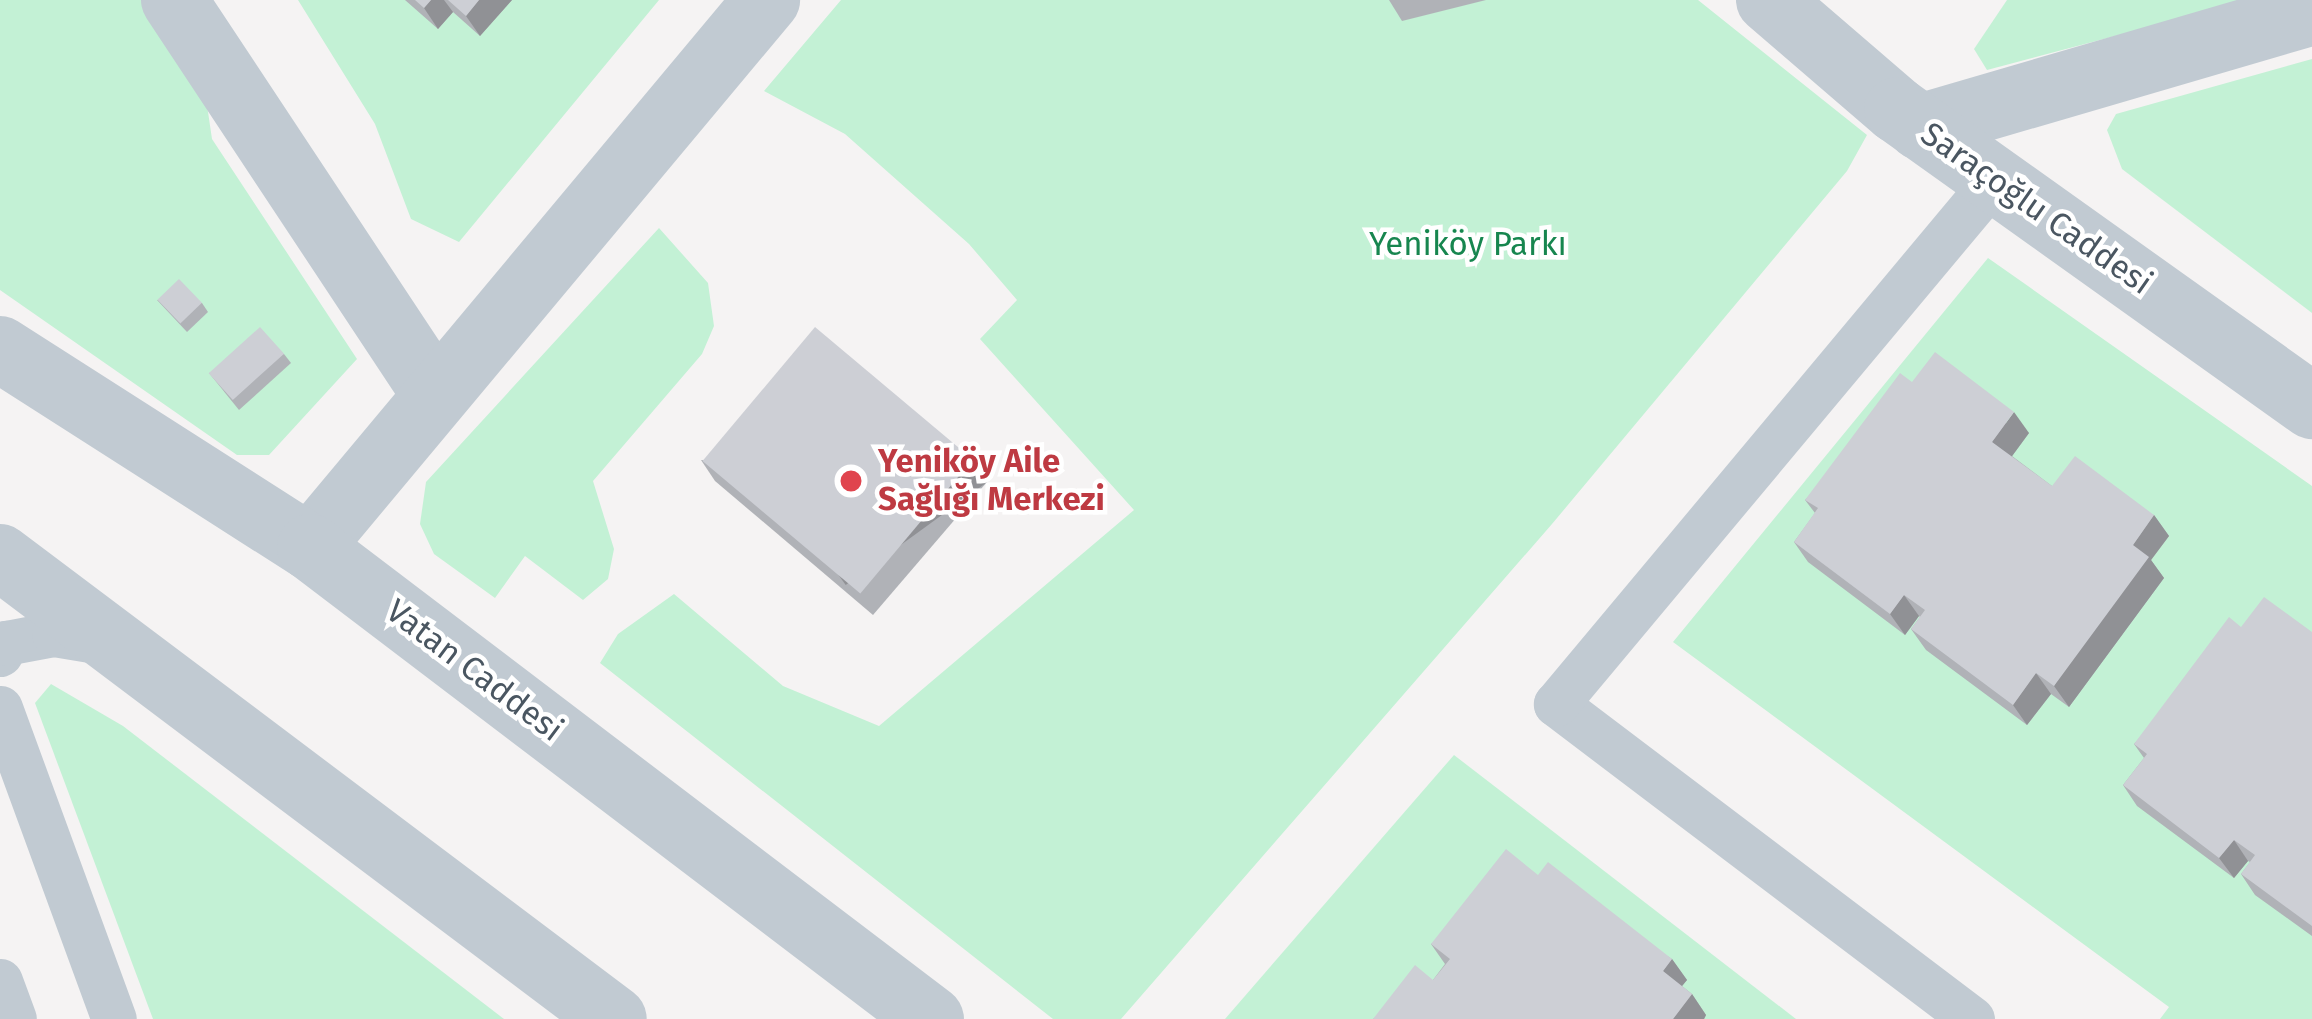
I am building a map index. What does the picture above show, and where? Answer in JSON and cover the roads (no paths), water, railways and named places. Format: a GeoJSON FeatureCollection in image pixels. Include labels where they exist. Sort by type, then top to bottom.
{"type":"FeatureCollection","features":[{"type":"Feature","properties":{"kind":"street"},"geometry":{"type":"LineString","coordinates":[[174,0],[434,393]]}},
{"type":"Feature","properties":{"kind":"street"},"geometry":{"type":"LineString","coordinates":[[310,547],[767,0]]}},
{"type":"Feature","properties":{"kind":"street","name":"Saraçoğlu Caddesi"},"geometry":{"type":"LineString","coordinates":[[1769,0],[1919,127],[2312,406]]}},
{"type":"Feature","properties":{"kind":"street"},"geometry":{"type":"LineString","coordinates":[[1919,127],[2312,12]]}},
{"type":"Feature","properties":{"kind":"street","name":"Vatan Caddesi"},"geometry":{"type":"LineString","coordinates":[[0,349],[310,547],[931,1019]]}},
{"type":"Feature","properties":{"kind":"street"},"geometry":{"type":"LineString","coordinates":[[0,557],[125,645],[614,1019]]}},
{"type":"Feature","properties":{"kind":"lane"},"geometry":{"type":"LineString","coordinates":[[1972,1019],[1556,704],[1994,180]]}},
{"type":"Feature","properties":{"kind":"lane"},"geometry":{"type":"LineString","coordinates":[[0,654],[6,643],[54,634],[125,645]]}},
{"type":"Feature","properties":{"kind":"lane"},"geometry":{"type":"LineString","coordinates":[[0,708],[114,1019]]}},
{"type":"Feature","properties":{"kind":"lane"},"geometry":{"type":"LineString","coordinates":[[0,981],[14,1019]]}},
{"type":"Feature","properties":{"kind":"place","name":"Yeniköy Aile Sağlığı Merkezi"},"geometry":{"type":"Point","coordinates":[851,481]}},
{"type":"Feature","properties":{"kind":"park label","name":"Yeniköy Parkı"},"geometry":{"type":"Point","coordinates":[1468,245]}}]}
